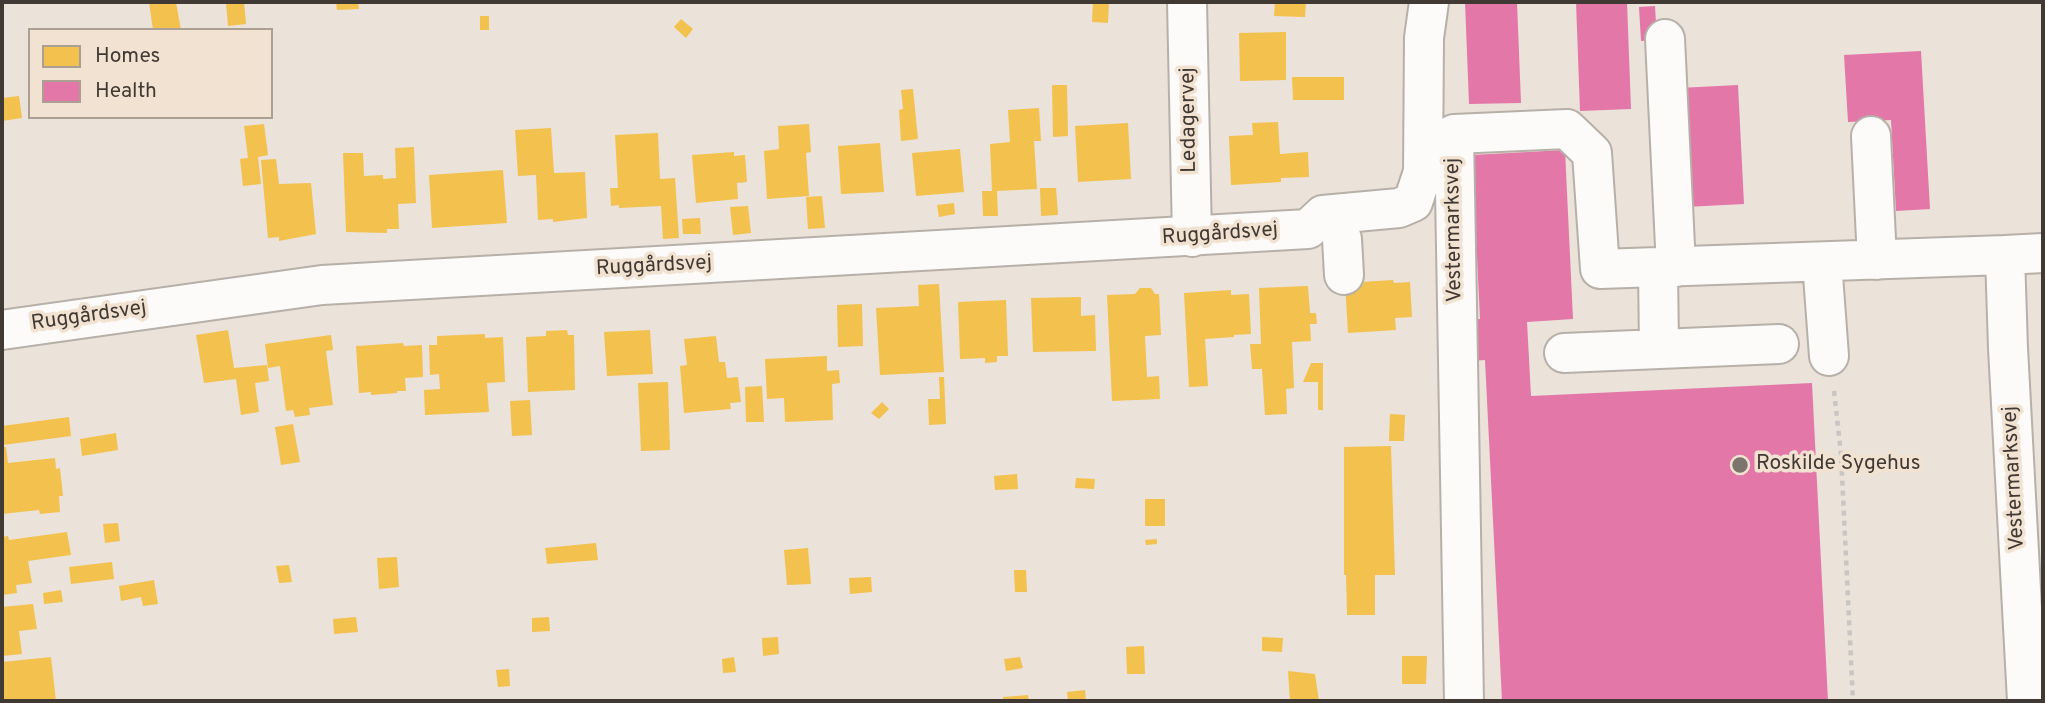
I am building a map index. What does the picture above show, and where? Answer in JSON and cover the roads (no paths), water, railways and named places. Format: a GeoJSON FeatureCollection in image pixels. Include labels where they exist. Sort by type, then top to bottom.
{"type":"FeatureCollection","features":[{"type":"Feature","properties":{"kind":"street","name":"Ledagervej"},"geometry":{"type":"LineString","coordinates":[[1187,2],[1192,237]]}},
{"type":"Feature","properties":{"kind":"street","name":"Ruggårdsvej"},"geometry":{"type":"LineString","coordinates":[[2,330],[322,285],[1192,237],[1332,248],[1323,215],[1399,208],[1413,202],[1423,172],[1424,38],[1429,2]]}},
{"type":"Feature","properties":{"kind":"street"},"geometry":{"type":"LineString","coordinates":[[1660,349],[1667,267],[1665,39]]}},
{"type":"Feature","properties":{"kind":"street","name":"Vestermarksvej"},"geometry":{"type":"LineString","coordinates":[[1464,701],[1453,211],[1454,134],[1567,129],[1592,153],[1600,269],[2043,253]]}},
{"type":"Feature","properties":{"kind":"street"},"geometry":{"type":"LineString","coordinates":[[1871,136],[1877,260]]}},
{"type":"Feature","properties":{"kind":"street","name":"Vestermarksvej"},"geometry":{"type":"LineString","coordinates":[[2005,255],[2007,348],[2027,701]]}},
{"type":"Feature","properties":{"kind":"street"},"geometry":{"type":"LineString","coordinates":[[1822,262],[1829,356]]}},
{"type":"Feature","properties":{"kind":"street"},"geometry":{"type":"LineString","coordinates":[[1564,353],[1779,344]]}},
{"type":"Feature","properties":{"kind":"place","name":"Roskilde Sygehus"},"geometry":{"type":"Point","coordinates":[1740,465]}}]}
